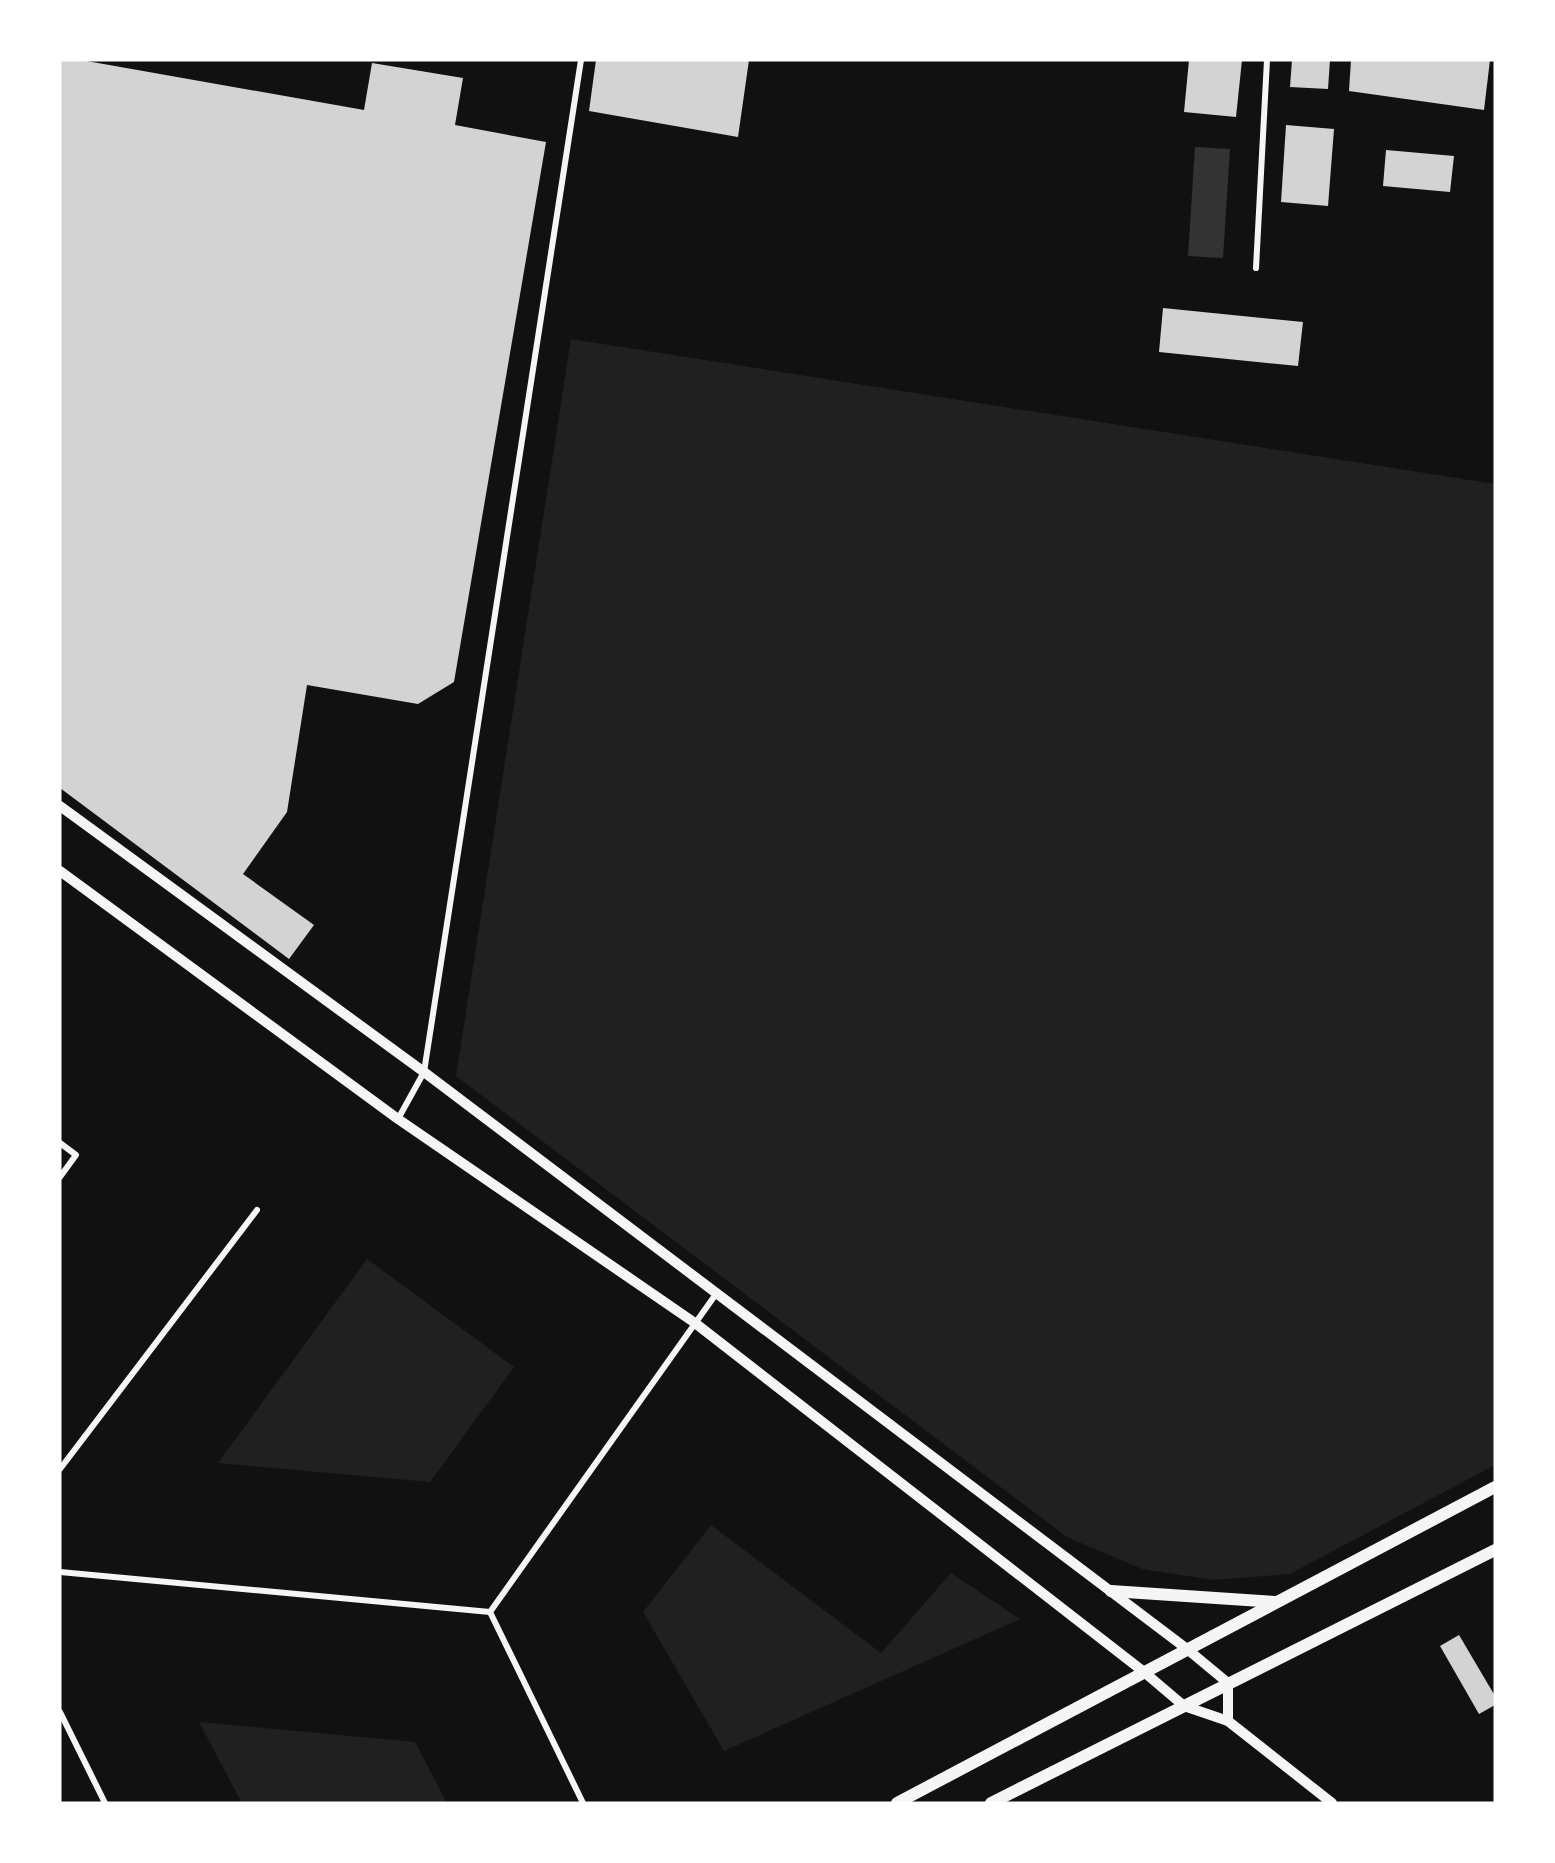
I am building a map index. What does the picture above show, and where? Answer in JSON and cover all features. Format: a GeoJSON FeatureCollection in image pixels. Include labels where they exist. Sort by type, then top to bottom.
{"type":"FeatureCollection","features":[{"type":"Feature","properties":{"kind":"main road"},"geometry":{"type":"LineString","coordinates":[[897,1803],[1495,1487]]}},
{"type":"Feature","properties":{"kind":"main road"},"geometry":{"type":"LineString","coordinates":[[991,1803],[1495,1550]]}},
{"type":"Feature","properties":{"kind":"main road"},"geometry":{"type":"LineString","coordinates":[[1111,1591],[1276,1602]]}},
{"type":"Feature","properties":{"kind":"street"},"geometry":{"type":"LineString","coordinates":[[398,1119],[424,1072],[581,60]]}},
{"type":"Feature","properties":{"kind":"street"},"geometry":{"type":"LineString","coordinates":[[1256,268],[1267,60]]}},
{"type":"Feature","properties":{"kind":"street"},"geometry":{"type":"LineString","coordinates":[[60,806],[424,1072],[1187,1649],[1228,1683],[1228,1721]]}},
{"type":"Feature","properties":{"kind":"street"},"geometry":{"type":"LineString","coordinates":[[60,871],[398,1119],[695,1323],[1185,1706],[1228,1721],[1332,1803]]}},
{"type":"Feature","properties":{"kind":"street"},"geometry":{"type":"LineString","coordinates":[[60,1143],[76,1155],[60,1177]]}},
{"type":"Feature","properties":{"kind":"street"},"geometry":{"type":"LineString","coordinates":[[60,1469],[257,1210]]}},
{"type":"Feature","properties":{"kind":"street"},"geometry":{"type":"LineString","coordinates":[[490,1612],[716,1294]]}},
{"type":"Feature","properties":{"kind":"street"},"geometry":{"type":"LineString","coordinates":[[60,1572],[490,1612]]}},
{"type":"Feature","properties":{"kind":"street"},"geometry":{"type":"LineString","coordinates":[[490,1612],[583,1803]]}},
{"type":"Feature","properties":{"kind":"street"},"geometry":{"type":"LineString","coordinates":[[60,1712],[105,1803]]}},
{"type":"Feature","properties":{"kind":"shaded area"},"geometry":{"type":"Polygon","coordinates":[[[1195,147],[1230,149],[1223,258],[1188,256],[1195,147]]]}},
{"type":"Feature","properties":{"kind":"shaded area"},"geometry":{"type":"Polygon","coordinates":[[[571,339],[1495,484],[1495,1465],[1290,1574],[1213,1580],[1142,1569],[1067,1537],[456,1076],[571,339]]]}},
{"type":"Feature","properties":{"kind":"shaded area"},"geometry":{"type":"Polygon","coordinates":[[[367,1259],[514,1367],[430,1482],[218,1463],[367,1259]]]}},
{"type":"Feature","properties":{"kind":"shaded area"},"geometry":{"type":"Polygon","coordinates":[[[711,1525],[881,1653],[951,1573],[1020,1619],[724,1751],[643,1612],[711,1525]]]}},
{"type":"Feature","properties":{"kind":"shaded area"},"geometry":{"type":"Polygon","coordinates":[[[199,1722],[415,1742],[447,1803],[242,1803],[199,1722]]]}},
{"type":"Feature","properties":{"kind":"building"},"geometry":{"type":"Polygon","coordinates":[[[60,60],[81,60],[364,110],[372,63],[463,78],[455,125],[546,142],[454,682],[418,704],[307,685],[287,812],[243,874],[314,925],[289,959],[60,788],[60,60]]]}},
{"type":"Feature","properties":{"kind":"building"},"geometry":{"type":"Polygon","coordinates":[[[596,60],[749,60],[738,137],[589,111],[596,60]]]}},
{"type":"Feature","properties":{"kind":"building"},"geometry":{"type":"Polygon","coordinates":[[[1189,60],[1242,60],[1236,117],[1184,112],[1189,60]]]}},
{"type":"Feature","properties":{"kind":"building"},"geometry":{"type":"Polygon","coordinates":[[[1292,60],[1330,60],[1328,89],[1290,87],[1292,60]]]}},
{"type":"Feature","properties":{"kind":"building"},"geometry":{"type":"Polygon","coordinates":[[[1351,60],[1490,60],[1484,110],[1349,91],[1351,60]]]}},
{"type":"Feature","properties":{"kind":"building"},"geometry":{"type":"Polygon","coordinates":[[[1286,125],[1334,129],[1328,206],[1281,202],[1286,125]]]}},
{"type":"Feature","properties":{"kind":"building"},"geometry":{"type":"Polygon","coordinates":[[[1386,150],[1454,156],[1450,192],[1383,186],[1386,150]]]}},
{"type":"Feature","properties":{"kind":"building"},"geometry":{"type":"Polygon","coordinates":[[[1163,308],[1303,322],[1298,366],[1159,352],[1163,308]]]}},
{"type":"Feature","properties":{"kind":"building"},"geometry":{"type":"Polygon","coordinates":[[[1459,1635],[1495,1696],[1495,1705],[1479,1714],[1440,1646],[1459,1635]]]}}]}
